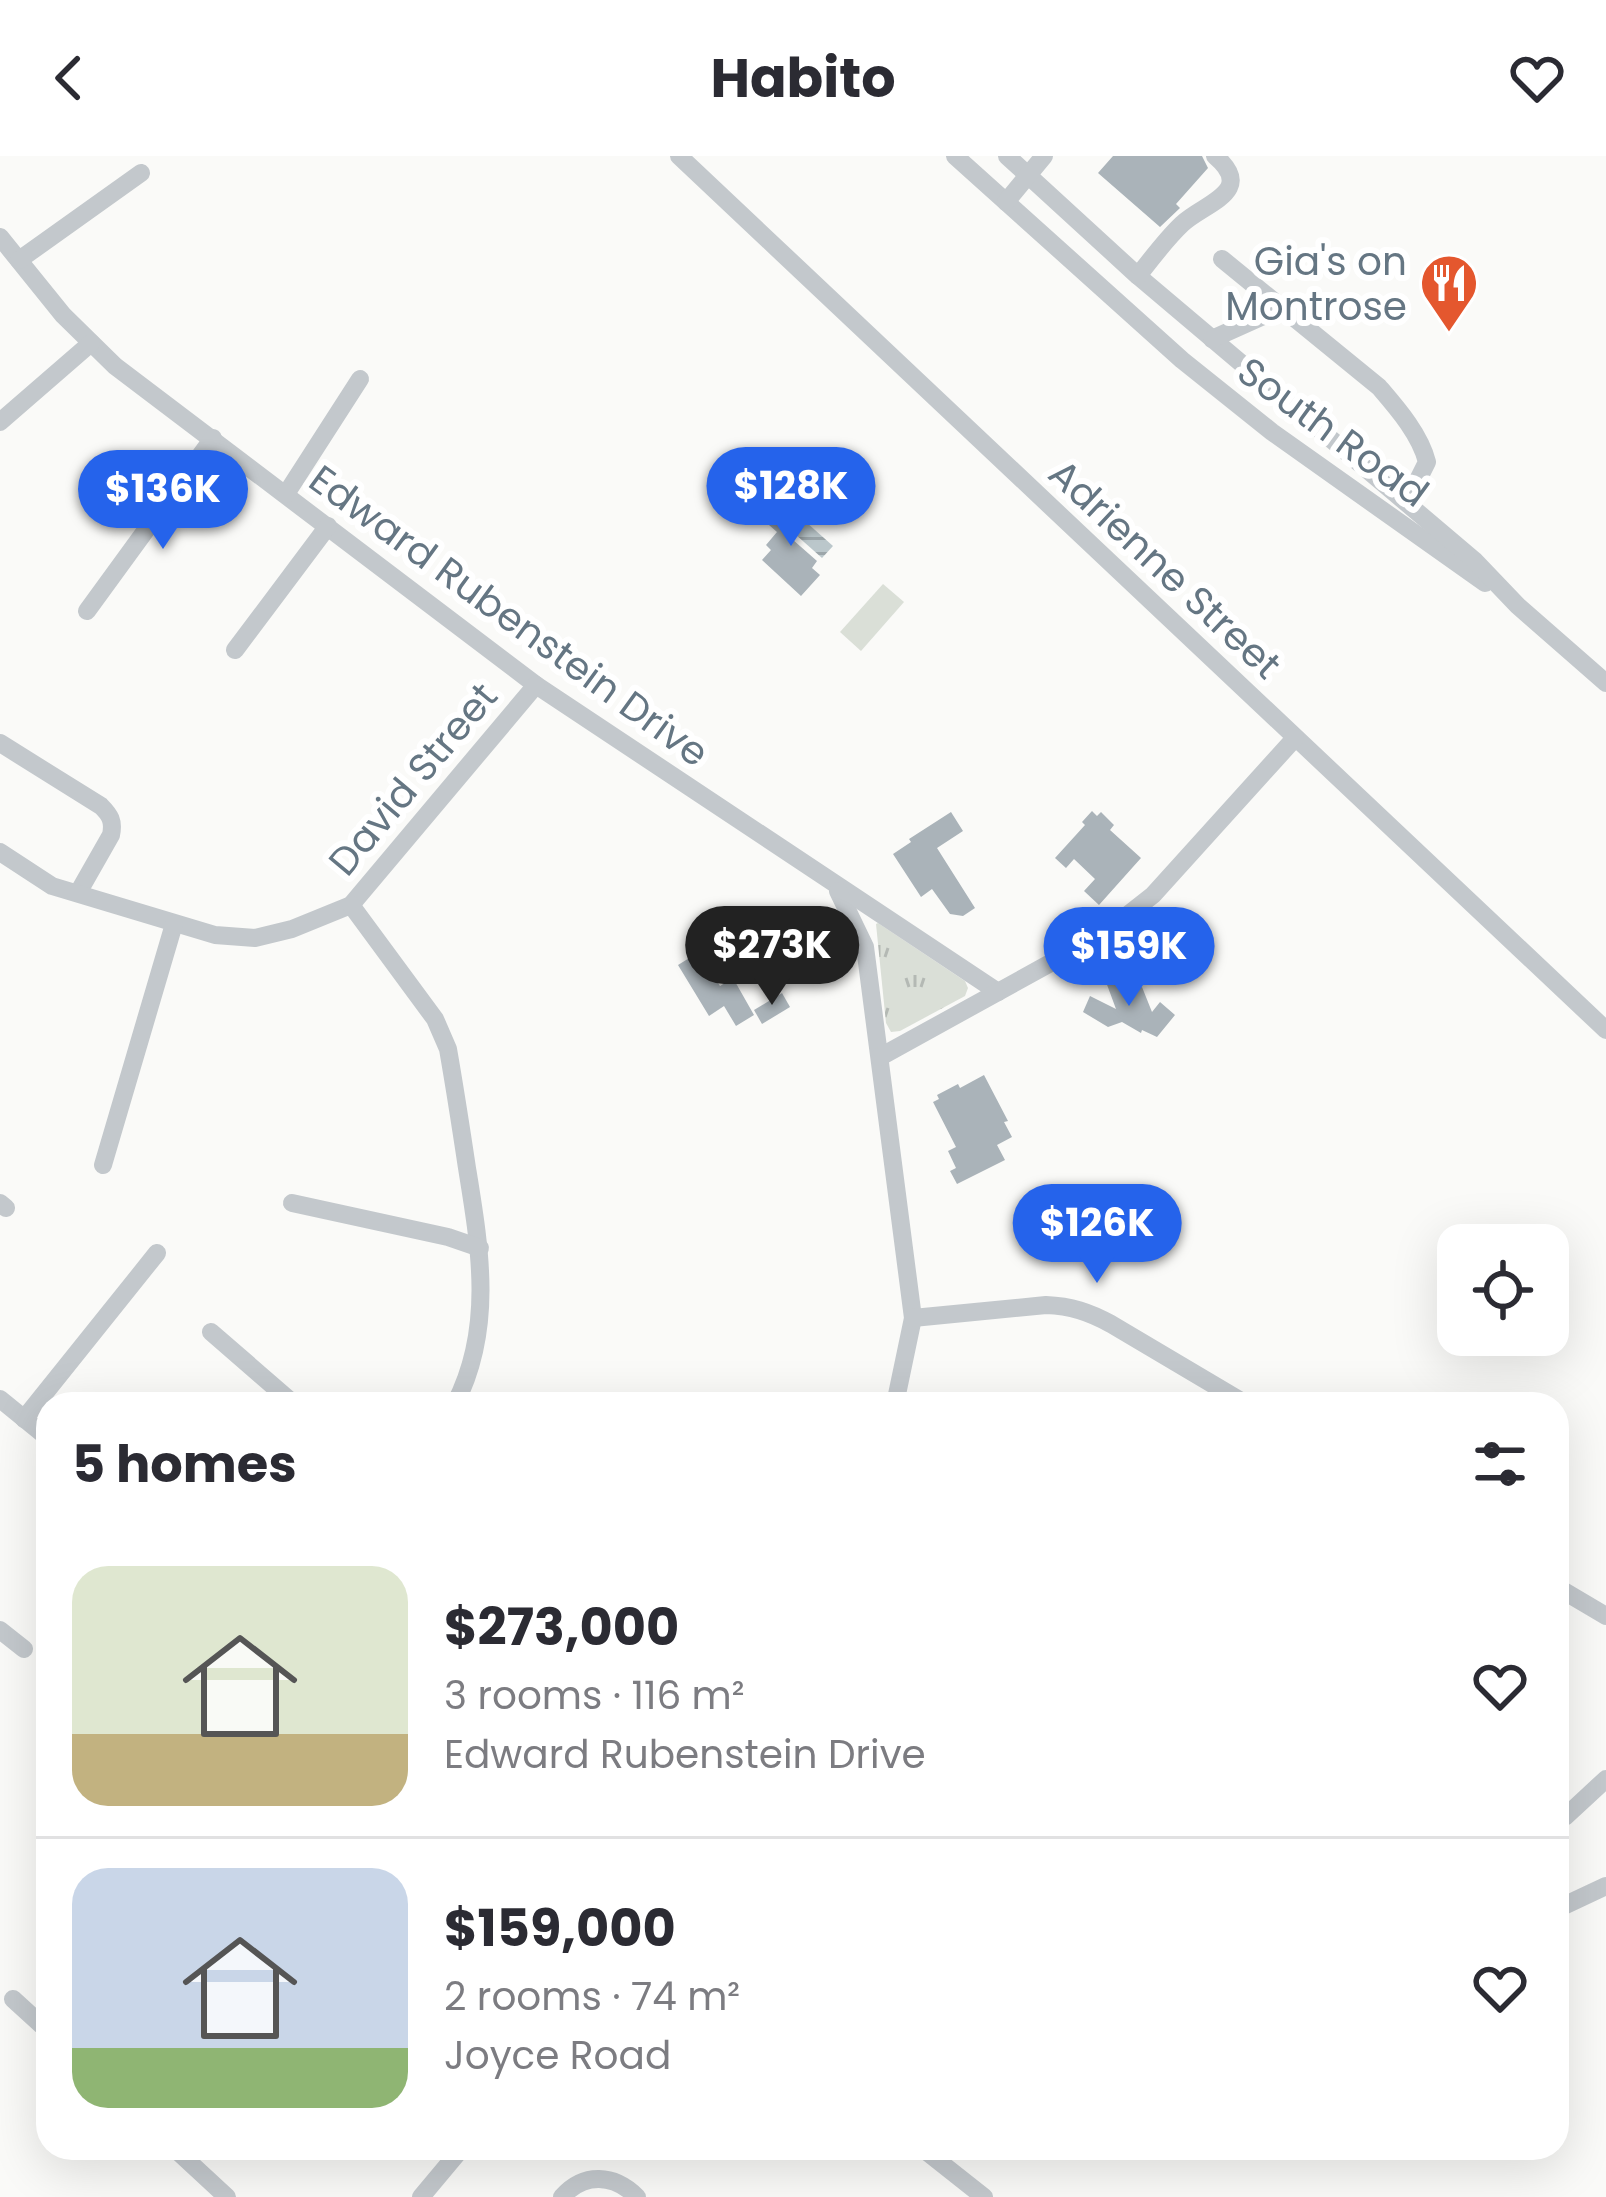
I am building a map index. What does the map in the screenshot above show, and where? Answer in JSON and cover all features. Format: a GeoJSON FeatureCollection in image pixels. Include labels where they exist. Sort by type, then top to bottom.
{"type":"FeatureCollection","features":[{"type":"Feature","properties":{"kind":"street","name":"Adrienne Street"},"geometry":{"type":"LineString","coordinates":[[679,156],[1606,1030]]}},
{"type":"Feature","properties":{"kind":"street","name":"South Road"},"geometry":{"type":"LineString","coordinates":[[956,156],[1182,360],[1254,418],[1518,606]]}},
{"type":"Feature","properties":{"kind":"street","name":"South Road"},"geometry":{"type":"LineString","coordinates":[[1007,156],[1138,276],[1474,560],[1518,606],[1606,683]]}},
{"type":"Feature","properties":{"kind":"street"},"geometry":{"type":"LineString","coordinates":[[1006,202],[1043,156]]}},
{"type":"Feature","properties":{"kind":"street"},"geometry":{"type":"LineString","coordinates":[[1138,276],[1187,219],[1227,192],[1229,170],[1215,156]]}},
{"type":"Feature","properties":{"kind":"street"},"geometry":{"type":"LineString","coordinates":[[19,260],[141,173]]}},
{"type":"Feature","properties":{"kind":"street","name":"Edward Rubenstein Drive"},"geometry":{"type":"LineString","coordinates":[[0,237],[63,315],[116,366],[536,685],[998,992]]}},
{"type":"Feature","properties":{"kind":"street"},"geometry":{"type":"LineString","coordinates":[[1222,259],[1378,387],[1418,440],[1426,461],[1407,502]]}},
{"type":"Feature","properties":{"kind":"street"},"geometry":{"type":"LineString","coordinates":[[1212,339],[1281,308]]}},
{"type":"Feature","properties":{"kind":"street"},"geometry":{"type":"LineString","coordinates":[[0,422],[91,343]]}},
{"type":"Feature","properties":{"kind":"street"},"geometry":{"type":"LineString","coordinates":[[286,494],[360,379]]}},
{"type":"Feature","properties":{"kind":"street"},"geometry":{"type":"LineString","coordinates":[[87,611],[213,438]]}},
{"type":"Feature","properties":{"kind":"street"},"geometry":{"type":"LineString","coordinates":[[235,650],[328,526]]}},
{"type":"Feature","properties":{"kind":"street","name":"David Street"},"geometry":{"type":"LineString","coordinates":[[0,852],[52,886],[215,935],[255,938],[318,921],[351,905],[536,685]]}},
{"type":"Feature","properties":{"kind":"street"},"geometry":{"type":"LineString","coordinates":[[880,1057],[1085,944],[1153,895],[1295,738]]}},
{"type":"Feature","properties":{"kind":"street"},"geometry":{"type":"LineString","coordinates":[[0,743],[110,815],[111,835],[78,893]]}},
{"type":"Feature","properties":{"kind":"street"},"geometry":{"type":"LineString","coordinates":[[836,886],[865,947],[913,1318],[898,1392]]}},
{"type":"Feature","properties":{"kind":"street"},"geometry":{"type":"LineString","coordinates":[[351,905],[443,1034],[480,1249],[480,1323],[459,1392]]}},
{"type":"Feature","properties":{"kind":"street"},"geometry":{"type":"LineString","coordinates":[[103,1165],[174,923]]}},
{"type":"Feature","properties":{"kind":"street"},"geometry":{"type":"LineString","coordinates":[[292,1203],[480,1249]]}},
{"type":"Feature","properties":{"kind":"street"},"geometry":{"type":"LineString","coordinates":[[46,1392],[157,1253]]}},
{"type":"Feature","properties":{"kind":"street"},"geometry":{"type":"LineString","coordinates":[[913,1318],[1068,1306],[1100,1318],[1226,1392]]}},
{"type":"Feature","properties":{"kind":"street"},"geometry":{"type":"LineString","coordinates":[[211,1332],[280,1392]]}},
{"type":"Feature","properties":{"kind":"street"},"geometry":{"type":"LineString","coordinates":[[0,1399],[36,1428]]}},
{"type":"Feature","properties":{"kind":"street"},"geometry":{"type":"LineString","coordinates":[[24,1419],[36,1404]]}},
{"type":"Feature","properties":{"kind":"street"},"geometry":{"type":"LineString","coordinates":[[1569,1595],[1606,1616]]}},
{"type":"Feature","properties":{"kind":"street"},"geometry":{"type":"LineString","coordinates":[[0,1630],[24,1649]]}},
{"type":"Feature","properties":{"kind":"street"},"geometry":{"type":"LineString","coordinates":[[1569,1812],[1606,1779]]}},
{"type":"Feature","properties":{"kind":"street"},"geometry":{"type":"LineString","coordinates":[[1569,1904],[1606,1886]]}},
{"type":"Feature","properties":{"kind":"street"},"geometry":{"type":"LineString","coordinates":[[13,1999],[36,2020]]}},
{"type":"Feature","properties":{"kind":"street"},"geometry":{"type":"LineString","coordinates":[[187,2160],[227,2197]]}},
{"type":"Feature","properties":{"kind":"street"},"geometry":{"type":"LineString","coordinates":[[421,2197],[452,2160]]}},
{"type":"Feature","properties":{"kind":"street"},"geometry":{"type":"LineString","coordinates":[[937,2160],[984,2197]]}},
{"type":"Feature","properties":{"kind":"street"},"geometry":{"type":"LineString","coordinates":[[562,2197],[578,2182],[597,2179],[626,2186],[638,2197]]}},
{"type":"Feature","properties":{"kind":"green space"},"geometry":{"type":"Polygon","coordinates":[[[883,584],[904,602],[861,651],[840,632],[883,584]]]}},
{"type":"Feature","properties":{"kind":"green space"},"geometry":{"type":"Polygon","coordinates":[[[878,923],[965,981],[965,996],[891,1032],[886,1023],[878,923]]]}},
{"type":"Feature","properties":{"kind":"shaded area"},"geometry":{"type":"Polygon","coordinates":[[[806,522],[833,546],[822,558],[795,534],[806,522]]]}},
{"type":"Feature","properties":{"kind":"building"},"geometry":{"type":"Polygon","coordinates":[[[1113,156],[1202,156],[1208,168],[1160,227],[1098,173],[1113,156]]]}},
{"type":"Feature","properties":{"kind":"building"},"geometry":{"type":"Polygon","coordinates":[[[801,490],[813,501],[784,532],[817,561],[812,568],[820,575],[801,596],[762,560],[777,532],[769,525],[801,490]]]}},
{"type":"Feature","properties":{"kind":"building"},"geometry":{"type":"Polygon","coordinates":[[[1092,811],[1097,816],[1101,812],[1114,825],[1110,830],[1141,858],[1099,905],[1084,891],[1095,879],[1074,859],[1066,868],[1055,858],[1092,811]]]}},
{"type":"Feature","properties":{"kind":"building"},"geometry":{"type":"Polygon","coordinates":[[[951,812],[963,831],[937,848],[975,908],[963,916],[950,914],[932,889],[921,897],[893,854],[951,812]]]}},
{"type":"Feature","properties":{"kind":"building"},"geometry":{"type":"Polygon","coordinates":[[[699,952],[720,986],[733,978],[754,1015],[736,1026],[724,1006],[709,1016],[678,965],[699,952]]]}},
{"type":"Feature","properties":{"kind":"building"},"geometry":{"type":"Polygon","coordinates":[[[1119,977],[1121,981],[1131,977],[1136,989],[1142,987],[1152,1012],[1160,1002],[1175,1015],[1157,1037],[1122,1022],[1108,1027],[1083,1012],[1090,996],[1116,1009],[1106,982],[1119,977]]]}},
{"type":"Feature","properties":{"kind":"building"},"geometry":{"type":"Polygon","coordinates":[[[782,993],[790,1007],[762,1024],[754,1010],[782,993]]]}},
{"type":"Feature","properties":{"kind":"building"},"geometry":{"type":"Polygon","coordinates":[[[984,1075],[1012,1137],[997,1145],[1005,1160],[957,1184],[948,1151],[956,1147],[933,1102],[939,1099],[937,1095],[984,1075]]]}},
{"type":"Feature","properties":{"kind":"place","name":"Gia's on Montrose"},"geometry":{"type":"Point","coordinates":[1449,334]}}]}
